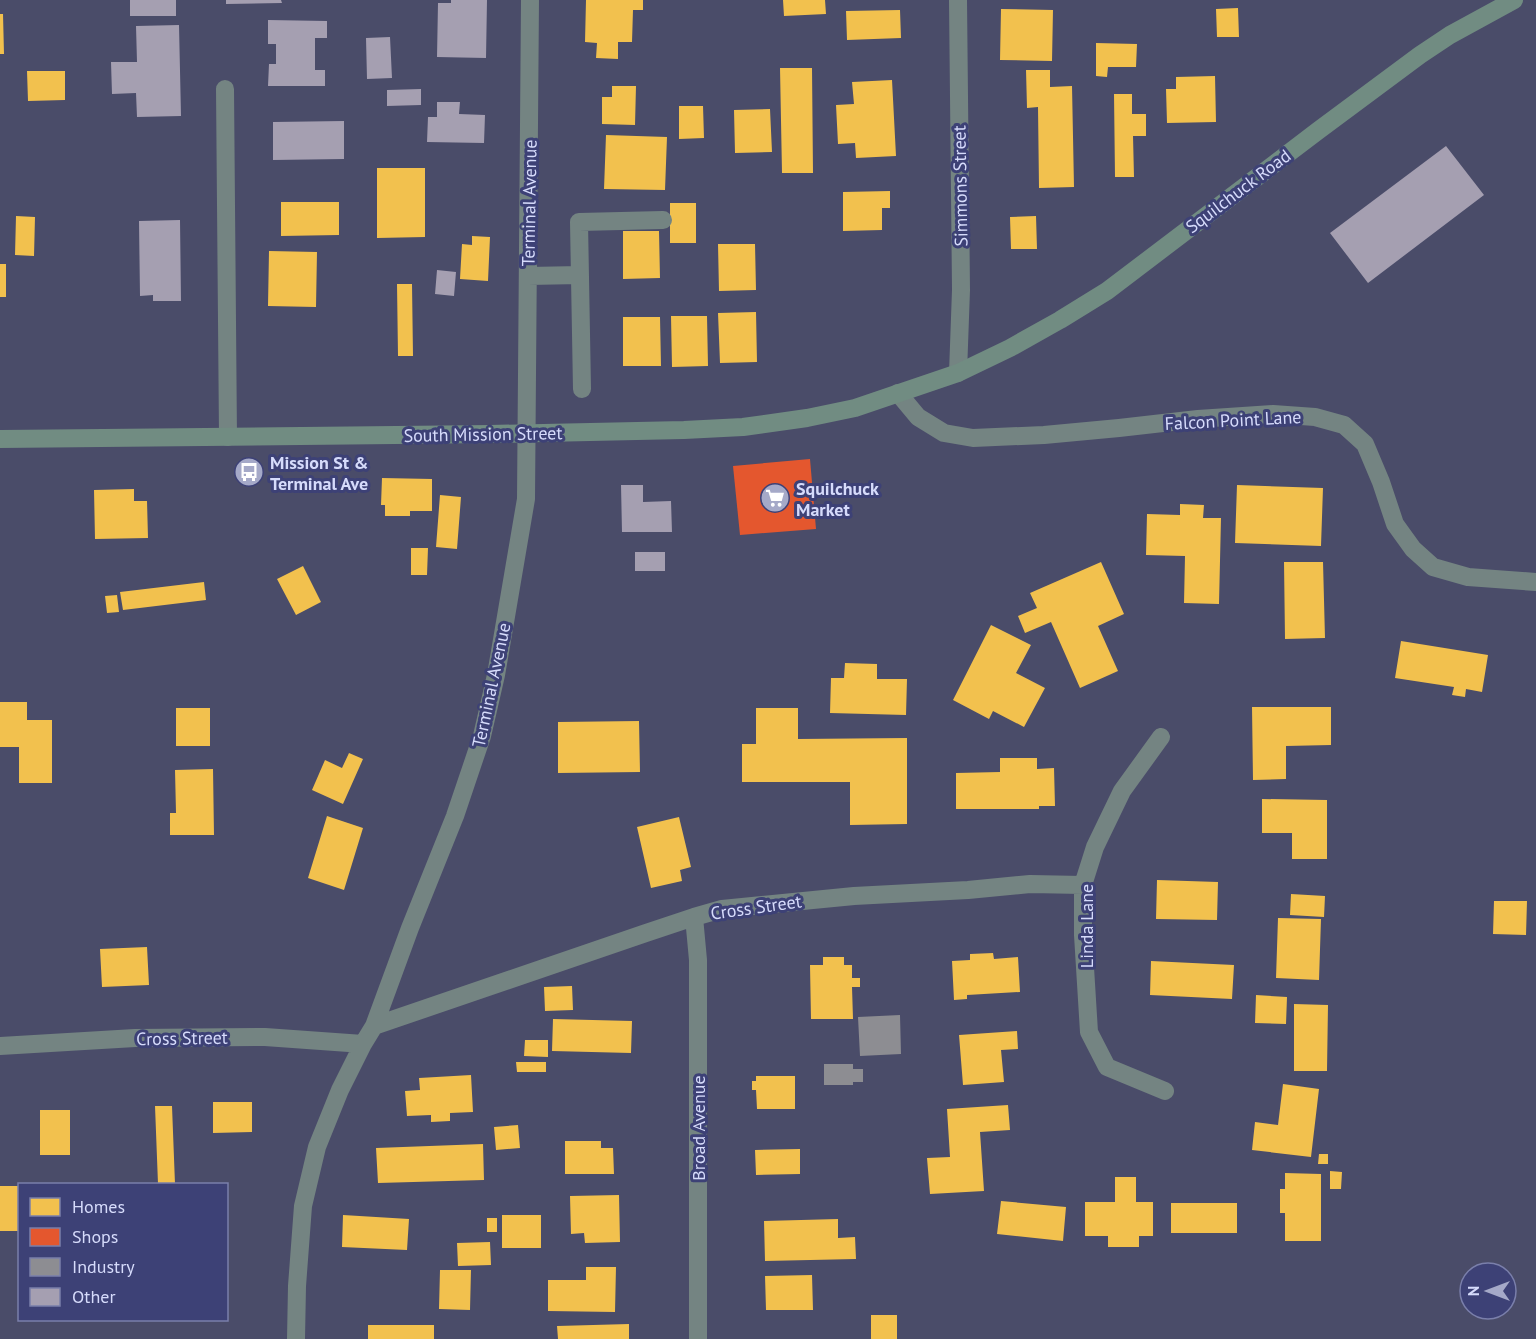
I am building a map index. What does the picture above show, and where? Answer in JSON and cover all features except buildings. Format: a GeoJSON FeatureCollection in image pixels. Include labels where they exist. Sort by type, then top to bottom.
{"type":"FeatureCollection","features":[{"type":"Feature","properties":{"kind":"main road","name":"Squilchuck Road"},"geometry":{"type":"LineString","coordinates":[[958,373],[1010,348],[1107,291],[1420,55],[1450,35],[1514,0]]}},
{"type":"Feature","properties":{"kind":"main road","name":"South Mission Street"},"geometry":{"type":"LineString","coordinates":[[0,439],[528,434],[684,430],[743,426],[807,418],[855,408],[958,373]]}},
{"type":"Feature","properties":{"kind":"street","name":"Terminal Avenue"},"geometry":{"type":"LineString","coordinates":[[296,1339],[303,1206],[318,1147],[340,1090],[374,1026],[455,816],[482,736],[496,675],[526,499],[530,0]]}},
{"type":"Feature","properties":{"kind":"street","name":"Simmons Street"},"geometry":{"type":"LineString","coordinates":[[958,0],[961,290],[958,373]]}},
{"type":"Feature","properties":{"kind":"street"},"geometry":{"type":"LineString","coordinates":[[225,89],[228,437]]}},
{"type":"Feature","properties":{"kind":"street"},"geometry":{"type":"LineString","coordinates":[[582,389],[579,222],[663,220]]}},
{"type":"Feature","properties":{"kind":"street"},"geometry":{"type":"LineString","coordinates":[[528,276],[580,275]]}},
{"type":"Feature","properties":{"kind":"street","name":"Falcon Point Lane"},"geometry":{"type":"LineString","coordinates":[[897,393],[918,417],[944,434],[973,438],[1044,435],[1209,418],[1273,414],[1315,417],[1344,425],[1365,444],[1395,524],[1413,549],[1433,567],[1468,577],[1536,582]]}},
{"type":"Feature","properties":{"kind":"street","name":"Linda Lane"},"geometry":{"type":"LineString","coordinates":[[1161,737],[1122,790],[1095,847],[1083,885],[1083,935],[1089,1032],[1107,1067],[1165,1091]]}},
{"type":"Feature","properties":{"kind":"street","name":"Cross Street"},"geometry":{"type":"LineString","coordinates":[[374,1026],[722,909],[854,896],[1030,884],[1083,885]]}},
{"type":"Feature","properties":{"kind":"street","name":"Broad Avenue"},"geometry":{"type":"LineString","coordinates":[[694,917],[698,960],[698,1339]]}},
{"type":"Feature","properties":{"kind":"street","name":"Cross Street"},"geometry":{"type":"LineString","coordinates":[[0,1046],[135,1038],[253,1037],[363,1044]]}},
{"type":"Feature","properties":{"kind":"place","name":"Mission St & Terminal Ave"},"geometry":{"type":"Point","coordinates":[249,472]}},
{"type":"Feature","properties":{"kind":"place","name":"Squilchuck Market"},"geometry":{"type":"Point","coordinates":[775,498]}}]}
